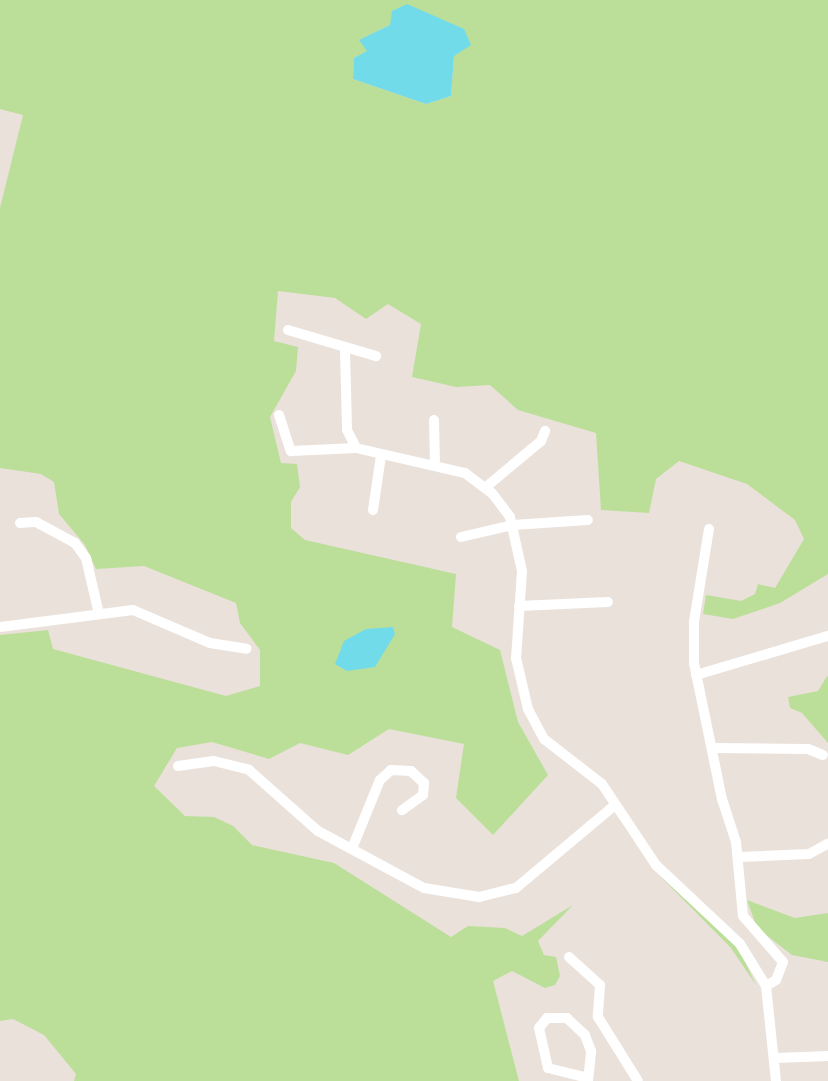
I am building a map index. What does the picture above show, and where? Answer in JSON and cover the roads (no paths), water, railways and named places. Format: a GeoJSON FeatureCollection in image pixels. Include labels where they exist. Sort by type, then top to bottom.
{"type":"FeatureCollection","features":[{"type":"Feature","properties":{"kind":"street"},"geometry":{"type":"LineString","coordinates":[[288,330],[345,351],[376,356]]}},
{"type":"Feature","properties":{"kind":"street"},"geometry":{"type":"LineString","coordinates":[[345,351],[347,430],[356,448]]}},
{"type":"Feature","properties":{"kind":"street"},"geometry":{"type":"LineString","coordinates":[[279,415],[291,451],[356,448],[381,456],[435,463],[486,487],[513,525],[522,571],[516,658],[532,719],[552,747],[602,784],[656,865],[740,944],[766,986],[776,1081]]}},
{"type":"Feature","properties":{"kind":"street"},"geometry":{"type":"LineString","coordinates":[[434,420],[435,463]]}},
{"type":"Feature","properties":{"kind":"street"},"geometry":{"type":"LineString","coordinates":[[486,487],[541,441],[545,431]]}},
{"type":"Feature","properties":{"kind":"street"},"geometry":{"type":"LineString","coordinates":[[373,510],[381,456]]}},
{"type":"Feature","properties":{"kind":"street"},"geometry":{"type":"LineString","coordinates":[[461,537],[513,525],[588,520]]}},
{"type":"Feature","properties":{"kind":"street"},"geometry":{"type":"LineString","coordinates":[[20,523],[36,522],[75,543],[86,558],[99,614]]}},
{"type":"Feature","properties":{"kind":"street"},"geometry":{"type":"LineString","coordinates":[[709,529],[694,622],[696,675],[739,857],[743,916],[783,962],[781,973],[766,986]]}},
{"type":"Feature","properties":{"kind":"street"},"geometry":{"type":"LineString","coordinates":[[519,606],[608,602]]}},
{"type":"Feature","properties":{"kind":"street"},"geometry":{"type":"LineString","coordinates":[[0,627],[99,614],[144,611],[210,643],[247,649]]}},
{"type":"Feature","properties":{"kind":"street"},"geometry":{"type":"LineString","coordinates":[[696,675],[828,636]]}},
{"type":"Feature","properties":{"kind":"street"},"geometry":{"type":"LineString","coordinates":[[713,748],[808,749],[823,755]]}},
{"type":"Feature","properties":{"kind":"street"},"geometry":{"type":"LineString","coordinates":[[178,766],[214,761],[249,770],[307,825],[353,846],[424,888],[495,895],[516,888],[615,805]]}},
{"type":"Feature","properties":{"kind":"street"},"geometry":{"type":"LineString","coordinates":[[353,846],[380,780],[391,770],[411,771],[424,783],[423,795],[402,810]]}},
{"type":"Feature","properties":{"kind":"street"},"geometry":{"type":"LineString","coordinates":[[739,857],[809,854],[827,843]]}},
{"type":"Feature","properties":{"kind":"street"},"geometry":{"type":"LineString","coordinates":[[569,957],[600,985],[598,1017],[638,1081]]}},
{"type":"Feature","properties":{"kind":"street"},"geometry":{"type":"LineString","coordinates":[[547,1018],[567,1018],[585,1035],[591,1053],[588,1080],[548,1068],[539,1028],[547,1018]]}},
{"type":"Feature","properties":{"kind":"street"},"geometry":{"type":"LineString","coordinates":[[775,1058],[828,1056]]}},
{"type":"Feature","properties":{"kind":"water"},"geometry":{"type":"Polygon","coordinates":[[[407,4],[464,29],[471,45],[454,56],[451,96],[426,104],[353,79],[354,58],[367,51],[359,40],[390,25],[392,11],[407,4]]]}},
{"type":"Feature","properties":{"kind":"water"},"geometry":{"type":"Polygon","coordinates":[[[393,627],[395,634],[375,667],[347,671],[335,664],[344,641],[366,629],[393,627]]]}}]}
